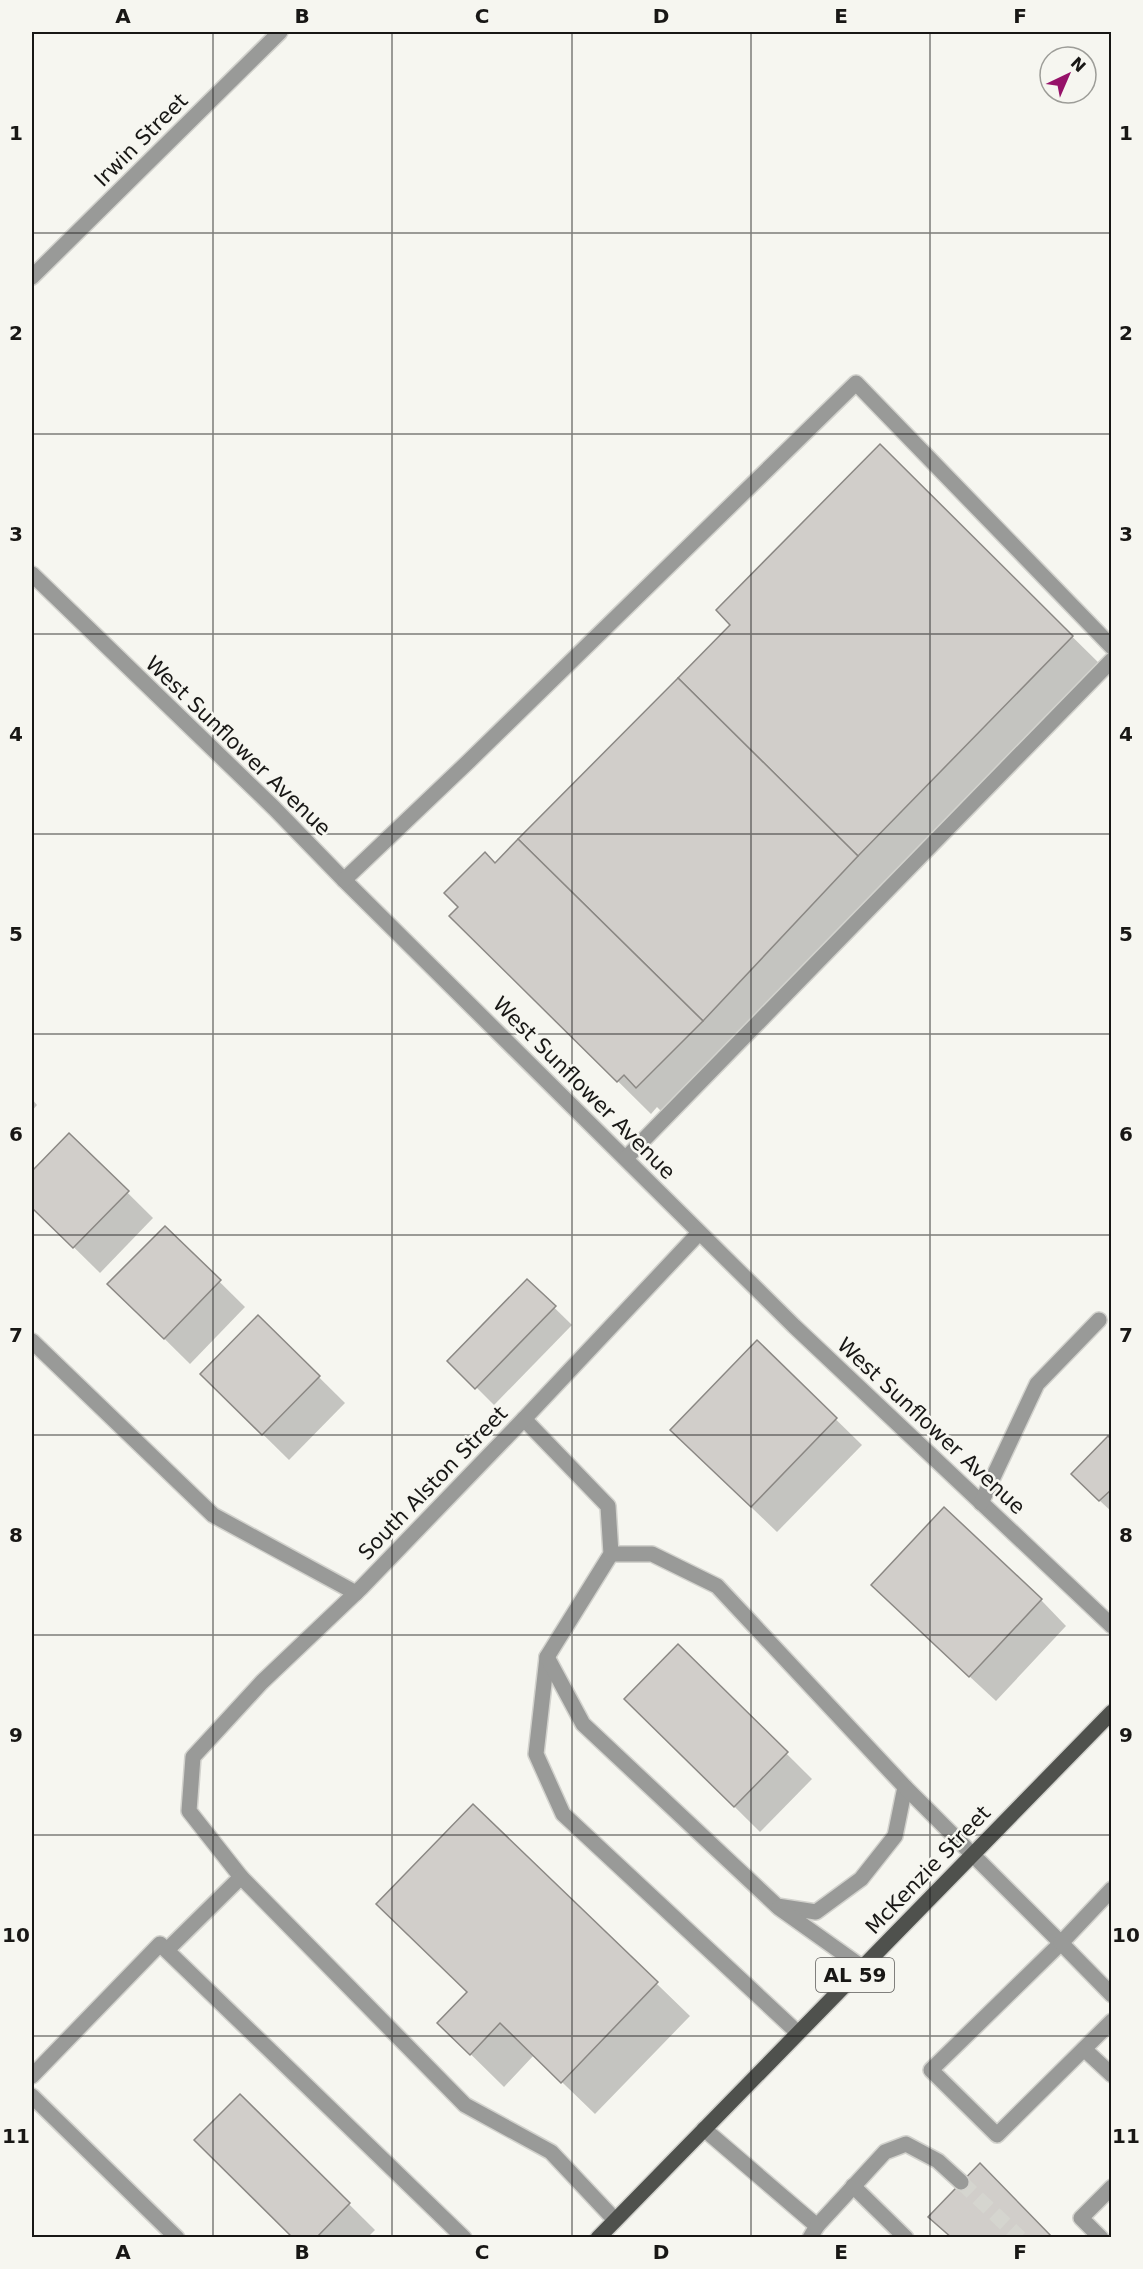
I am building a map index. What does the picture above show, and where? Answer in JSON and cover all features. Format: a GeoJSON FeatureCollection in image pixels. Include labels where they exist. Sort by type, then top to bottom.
{"type":"FeatureCollection","features":[{"type":"Feature","properties":{"kind":"main road","name":"McKenzie Street"},"geometry":{"type":"LineString","coordinates":[[598,2238],[1112,1712]]}},
{"type":"Feature","properties":{"kind":"street","name":"Irwin Street"},"geometry":{"type":"LineString","coordinates":[[32,278],[280,32]]}},
{"type":"Feature","properties":{"kind":"street"},"geometry":{"type":"LineString","coordinates":[[344,880],[856,383],[1112,647]]}},
{"type":"Feature","properties":{"kind":"street","name":"West Sunflower Avenue"},"geometry":{"type":"LineString","coordinates":[[32,574],[266,800],[699,1233],[1112,1626]]}},
{"type":"Feature","properties":{"kind":"street"},"geometry":{"type":"LineString","coordinates":[[626,1158],[1112,660]]}},
{"type":"Feature","properties":{"kind":"street","name":"South Alston Street"},"geometry":{"type":"LineString","coordinates":[[241,1877],[189,1811],[193,1757],[262,1682],[356,1593],[699,1233]]}},
{"type":"Feature","properties":{"kind":"street"},"geometry":{"type":"LineString","coordinates":[[981,1503],[1037,1384],[1099,1320]]}},
{"type":"Feature","properties":{"kind":"street"},"geometry":{"type":"LineString","coordinates":[[32,1341],[213,1515],[356,1593]]}},
{"type":"Feature","properties":{"kind":"street"},"geometry":{"type":"LineString","coordinates":[[524,1419],[608,1506],[611,1554],[547,1657],[537,1754],[563,1814],[798,2033]]}},
{"type":"Feature","properties":{"kind":"street"},"geometry":{"type":"LineString","coordinates":[[611,1554],[652,1554],[717,1586],[905,1787],[1112,1995]]}},
{"type":"Feature","properties":{"kind":"street"},"geometry":{"type":"LineString","coordinates":[[547,1657],[583,1724],[777,1906],[862,1967]]}},
{"type":"Feature","properties":{"kind":"street"},"geometry":{"type":"LineString","coordinates":[[777,1906],[816,1912],[861,1879],[895,1836],[905,1787]]}},
{"type":"Feature","properties":{"kind":"street"},"geometry":{"type":"LineString","coordinates":[[167,1950],[241,1877],[465,2105],[551,2152],[615,2220]]}},
{"type":"Feature","properties":{"kind":"street"},"geometry":{"type":"LineString","coordinates":[[1112,1889],[1061,1943],[931,2070],[997,2135],[1112,2021]]}},
{"type":"Feature","properties":{"kind":"street"},"geometry":{"type":"LineString","coordinates":[[32,2076],[160,1944],[455,2234]]}},
{"type":"Feature","properties":{"kind":"street"},"geometry":{"type":"LineString","coordinates":[[1084,2049],[1112,2075]]}},
{"type":"Feature","properties":{"kind":"street"},"geometry":{"type":"LineString","coordinates":[[32,2096],[177,2238]]}},
{"type":"Feature","properties":{"kind":"street"},"geometry":{"type":"LineString","coordinates":[[704,2129],[813,2232],[885,2152],[906,2144],[938,2161],[961,2182]]}},
{"type":"Feature","properties":{"kind":"street"},"geometry":{"type":"LineString","coordinates":[[853,2186],[906,2238]]}},
{"type":"Feature","properties":{"kind":"street"},"geometry":{"type":"LineString","coordinates":[[1101,2238],[1081,2218],[1112,2187]]}},
{"type":"Feature","properties":{"kind":"building"},"geometry":{"type":"Polygon","coordinates":[[[880,444],[1073,636],[858,856],[678,678],[730,625],[716,610],[880,444]]]}},
{"type":"Feature","properties":{"kind":"building"},"geometry":{"type":"Polygon","coordinates":[[[678,678],[858,856],[703,1021],[518,839],[678,678]]]}},
{"type":"Feature","properties":{"kind":"building"},"geometry":{"type":"Polygon","coordinates":[[[518,839],[703,1021],[636,1088],[624,1075],[617,1082],[449,916],[458,907],[444,893],[485,852],[495,863],[518,839]]]}},
{"type":"Feature","properties":{"kind":"building"},"geometry":{"type":"Polygon","coordinates":[[[69,1133],[129,1191],[73,1248],[32,1208],[32,1171],[69,1133]]]}},
{"type":"Feature","properties":{"kind":"building"},"geometry":{"type":"Polygon","coordinates":[[[165,1226],[221,1280],[164,1339],[107,1284],[165,1226]]]}},
{"type":"Feature","properties":{"kind":"building"},"geometry":{"type":"Polygon","coordinates":[[[527,1279],[556,1306],[475,1389],[447,1361],[527,1279]]]}},
{"type":"Feature","properties":{"kind":"building"},"geometry":{"type":"Polygon","coordinates":[[[258,1315],[320,1376],[262,1435],[200,1374],[258,1315]]]}},
{"type":"Feature","properties":{"kind":"building"},"geometry":{"type":"Polygon","coordinates":[[[757,1340],[837,1418],[751,1507],[670,1430],[757,1340]]]}},
{"type":"Feature","properties":{"kind":"building"},"geometry":{"type":"Polygon","coordinates":[[[1108,1436],[1112,1440],[1112,1489],[1099,1501],[1071,1474],[1108,1436]]]}},
{"type":"Feature","properties":{"kind":"building"},"geometry":{"type":"Polygon","coordinates":[[[944,1507],[1042,1599],[969,1677],[871,1585],[944,1507]]]}},
{"type":"Feature","properties":{"kind":"building"},"geometry":{"type":"Polygon","coordinates":[[[678,1644],[788,1752],[734,1807],[624,1699],[678,1644]]]}},
{"type":"Feature","properties":{"kind":"building"},"geometry":{"type":"Polygon","coordinates":[[[473,1804],[658,1982],[561,2083],[500,2023],[470,2055],[437,2023],[467,1992],[376,1904],[473,1804]]]}},
{"type":"Feature","properties":{"kind":"building"},"geometry":{"type":"Polygon","coordinates":[[[240,2094],[350,2203],[316,2238],[293,2238],[194,2140],[240,2094]]]}},
{"type":"Feature","properties":{"kind":"building"},"geometry":{"type":"Polygon","coordinates":[[[980,2163],[1053,2238],[952,2238],[928,2217],[980,2163]]]}},
{"type":"Feature","properties":{"kind":"tunnel"},"geometry":{"type":"LineString","coordinates":[[961,2182],[1020,2238]]}}]}
